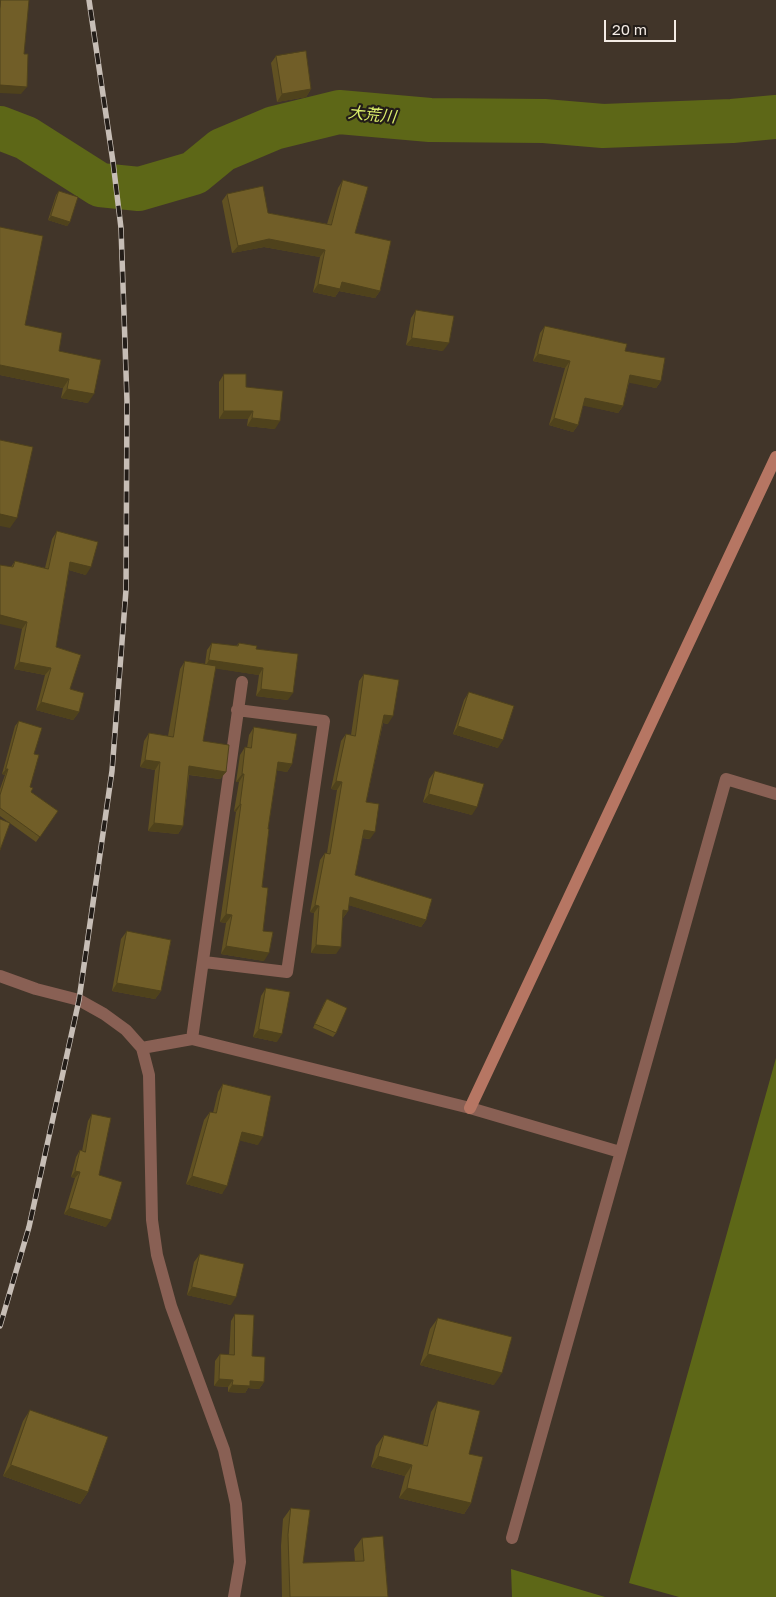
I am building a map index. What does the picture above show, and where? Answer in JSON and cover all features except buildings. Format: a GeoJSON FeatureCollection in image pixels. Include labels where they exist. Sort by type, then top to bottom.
{"type":"FeatureCollection","features":[{"type":"Feature","properties":{"kind":"street"},"geometry":{"type":"LineString","coordinates":[[470,1108],[776,457]]}},
{"type":"Feature","properties":{"kind":"street"},"geometry":{"type":"LineString","coordinates":[[192,1039],[242,682]]}},
{"type":"Feature","properties":{"kind":"street"},"geometry":{"type":"LineString","coordinates":[[204,962],[287,972],[324,721],[238,710]]}},
{"type":"Feature","properties":{"kind":"street"},"geometry":{"type":"LineString","coordinates":[[512,1538],[726,779],[776,794]]}},
{"type":"Feature","properties":{"kind":"street"},"geometry":{"type":"LineString","coordinates":[[0,976],[36,989],[79,1000],[104,1014],[126,1030],[142,1048],[149,1075],[152,1220],[157,1255],[171,1306],[224,1450],[234,1494],[240,1562],[234,1597]]}},
{"type":"Feature","properties":{"kind":"street"},"geometry":{"type":"LineString","coordinates":[[142,1048],[192,1039],[470,1108],[620,1152]]}},
{"type":"Feature","properties":{"kind":"shaded area"},"geometry":{"type":"Polygon","coordinates":[[[776,1058],[776,1597],[679,1597],[629,1583],[776,1058]]]}},
{"type":"Feature","properties":{"kind":"shaded area"},"geometry":{"type":"Polygon","coordinates":[[[511,1569],[605,1597],[512,1597],[511,1569]]]}},
{"type":"Feature","properties":{"kind":"waterway","name":"大荒川"},"geometry":{"type":"LineString","coordinates":[[0,128],[26,138],[100,185],[139,189],[194,173],[222,150],[274,128],[339,112],[430,120],[544,121],[603,126],[732,121],[776,117]]}},
{"type":"Feature","properties":{"kind":"railway"},"geometry":{"type":"LineString","coordinates":[[0,1326],[29,1227],[79,1000],[112,771],[126,590],[127,401],[121,228],[89,0]]}}]}
